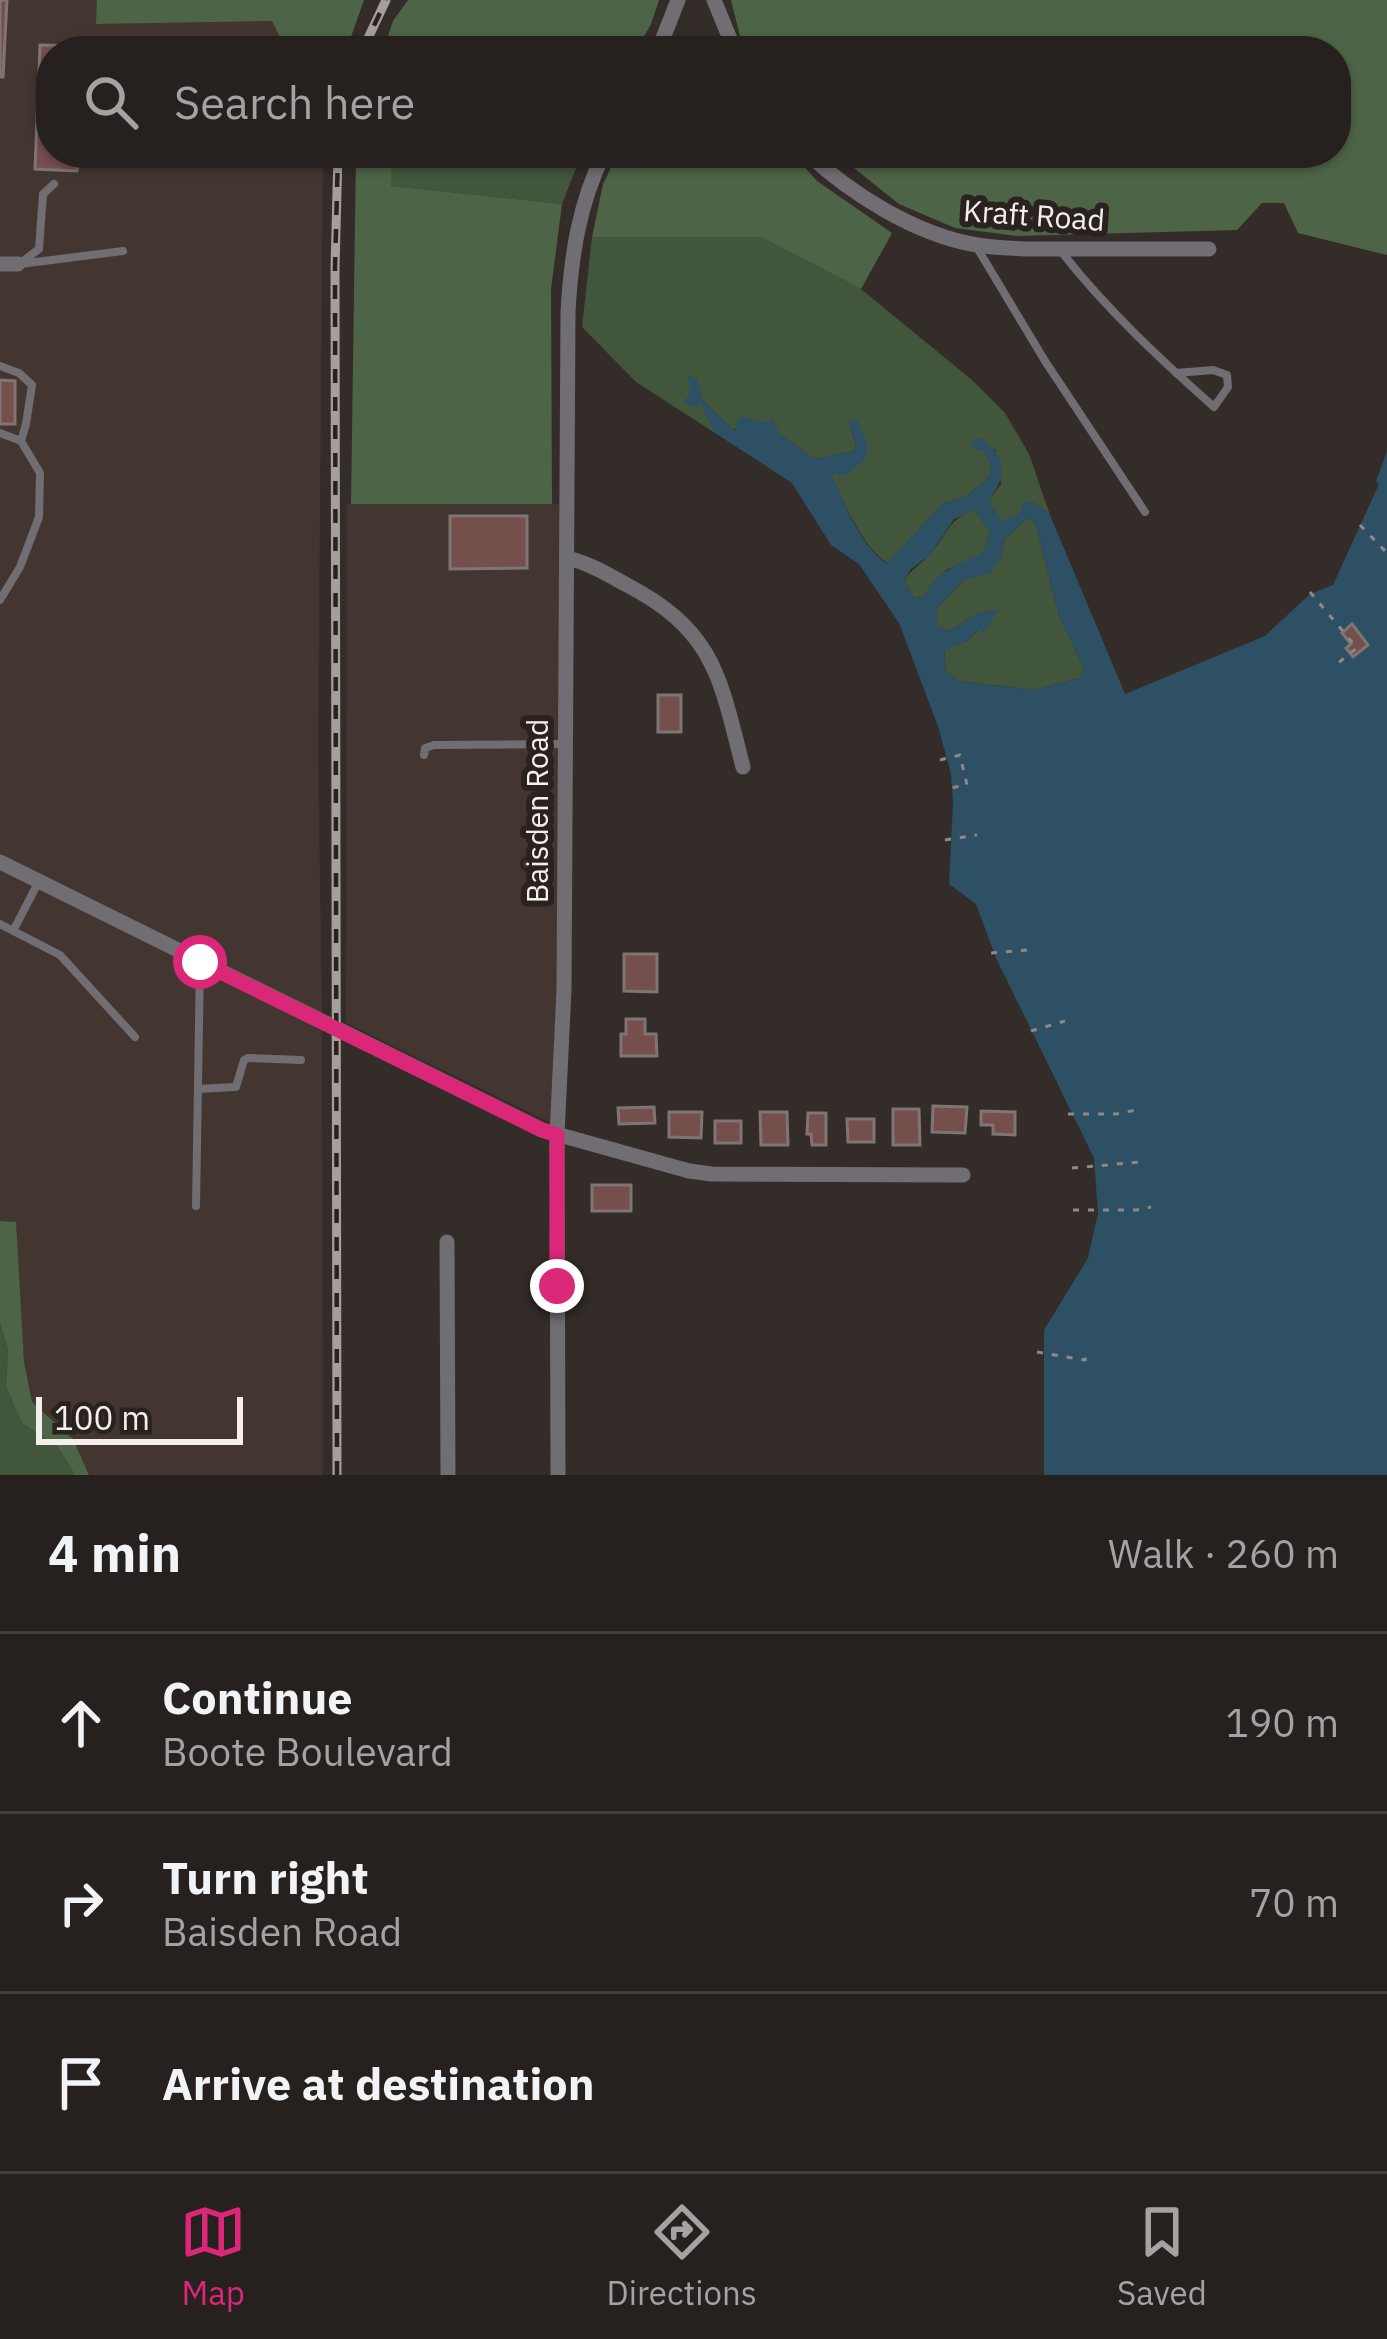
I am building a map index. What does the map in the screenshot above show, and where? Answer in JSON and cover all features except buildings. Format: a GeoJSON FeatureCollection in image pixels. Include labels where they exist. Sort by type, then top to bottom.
{"type":"FeatureCollection","features":[{"type":"Feature","properties":{"kind":"street"},"geometry":{"type":"LineString","coordinates":[[664,36],[678,0]]}},
{"type":"Feature","properties":{"kind":"street"},"geometry":{"type":"LineString","coordinates":[[714,0],[727,36]]}},
{"type":"Feature","properties":{"kind":"street","name":"Baisden Road"},"geometry":{"type":"LineString","coordinates":[[557,1475],[557,1135],[564,990],[570,281],[579,221],[597,168]]}},
{"type":"Feature","properties":{"kind":"street","name":"Kraft Road"},"geometry":{"type":"LineString","coordinates":[[824,168],[875,205],[940,235],[975,245],[1210,249]]}},
{"type":"Feature","properties":{"kind":"street"},"geometry":{"type":"LineString","coordinates":[[0,264],[18,265]]}},
{"type":"Feature","properties":{"kind":"street"},"geometry":{"type":"LineString","coordinates":[[567,558],[641,592],[676,615],[704,647],[721,681],[742,767]]}},
{"type":"Feature","properties":{"kind":"street"},"geometry":{"type":"LineString","coordinates":[[0,862],[557,1135],[712,1174],[963,1175]]}},
{"type":"Feature","properties":{"kind":"street"},"geometry":{"type":"LineString","coordinates":[[447,1242],[448,1475]]}},
{"type":"Feature","properties":{"kind":"lane"},"geometry":{"type":"LineString","coordinates":[[18,265],[39,249],[43,194],[54,184]]}},
{"type":"Feature","properties":{"kind":"lane"},"geometry":{"type":"LineString","coordinates":[[975,245],[1145,512]]}},
{"type":"Feature","properties":{"kind":"lane"},"geometry":{"type":"LineString","coordinates":[[1059,249],[1131,332],[1176,373],[1214,407],[1228,387],[1227,375],[1213,370],[1176,373]]}},
{"type":"Feature","properties":{"kind":"lane"},"geometry":{"type":"LineString","coordinates":[[18,265],[123,251]]}},
{"type":"Feature","properties":{"kind":"lane"},"geometry":{"type":"LineString","coordinates":[[0,366],[19,373],[32,386],[21,441]]}},
{"type":"Feature","properties":{"kind":"lane"},"geometry":{"type":"LineString","coordinates":[[0,433],[21,441],[40,473],[39,517],[20,567],[0,600]]}},
{"type":"Feature","properties":{"kind":"lane"},"geometry":{"type":"LineString","coordinates":[[424,755],[425,748],[434,745],[566,744]]}},
{"type":"Feature","properties":{"kind":"lane"},"geometry":{"type":"LineString","coordinates":[[14,931],[39,881]]}},
{"type":"Feature","properties":{"kind":"lane"},"geometry":{"type":"LineString","coordinates":[[0,924],[60,956],[135,1037]]}},
{"type":"Feature","properties":{"kind":"lane"},"geometry":{"type":"LineString","coordinates":[[196,1206],[200,962]]}},
{"type":"Feature","properties":{"kind":"lane"},"geometry":{"type":"LineString","coordinates":[[198,1089],[236,1088],[248,1058],[301,1060]]}},
{"type":"Feature","properties":{"kind":"path"},"geometry":{"type":"LineString","coordinates":[[1360,526],[1387,553]]}},
{"type":"Feature","properties":{"kind":"path"},"geometry":{"type":"LineString","coordinates":[[1310,592],[1357,648],[1334,667]]}},
{"type":"Feature","properties":{"kind":"path"},"geometry":{"type":"LineString","coordinates":[[940,760],[960,754],[967,785],[950,788]]}},
{"type":"Feature","properties":{"kind":"path"},"geometry":{"type":"LineString","coordinates":[[945,840],[977,836]]}},
{"type":"Feature","properties":{"kind":"path"},"geometry":{"type":"LineString","coordinates":[[991,952],[1028,950],[1027,954]]}},
{"type":"Feature","properties":{"kind":"path"},"geometry":{"type":"LineString","coordinates":[[1030,1031],[1065,1021]]}},
{"type":"Feature","properties":{"kind":"path"},"geometry":{"type":"LineString","coordinates":[[1068,1114],[1136,1110]]}},
{"type":"Feature","properties":{"kind":"path"},"geometry":{"type":"LineString","coordinates":[[1072,1168],[1141,1162]]}},
{"type":"Feature","properties":{"kind":"path"},"geometry":{"type":"LineString","coordinates":[[1073,1210],[1151,1207]]}},
{"type":"Feature","properties":{"kind":"path"},"geometry":{"type":"LineString","coordinates":[[1037,1352],[1085,1360],[1086,1352]]}},
{"type":"Feature","properties":{"kind":"shaded area"},"geometry":{"type":"Polygon","coordinates":[[[0,0],[97,0],[97,24],[273,21],[280,36],[36,36],[36,168],[323,168],[318,749],[323,1475],[89,1475],[73,1439],[32,1403],[24,1362],[15,1222],[0,1221],[0,0]]]}},
{"type":"Feature","properties":{"kind":"shaded area"},"geometry":{"type":"Polygon","coordinates":[[[347,504],[562,504],[560,921],[551,1123],[346,1023],[347,504]]]}},
{"type":"Feature","properties":{"kind":"green space"},"geometry":{"type":"Polygon","coordinates":[[[97,0],[364,0],[351,36],[280,36],[272,21],[96,24],[97,0]]]}},
{"type":"Feature","properties":{"kind":"green space"},"geometry":{"type":"Polygon","coordinates":[[[408,0],[659,0],[644,36],[388,36],[408,0]]]}},
{"type":"Feature","properties":{"kind":"green space"},"geometry":{"type":"Polygon","coordinates":[[[731,0],[1387,0],[1387,255],[1298,233],[1284,203],[1262,203],[1237,230],[1017,236],[955,228],[899,204],[854,168],[1351,168],[1351,36],[740,36],[731,0]]]}},
{"type":"Feature","properties":{"kind":"green space"},"geometry":{"type":"Polygon","coordinates":[[[356,168],[392,168],[391,186],[562,204],[551,289],[552,504],[351,504],[356,168]]]}},
{"type":"Feature","properties":{"kind":"green space"},"geometry":{"type":"Polygon","coordinates":[[[391,168],[576,168],[562,204],[390,186],[391,168]]]}},
{"type":"Feature","properties":{"kind":"green space"},"geometry":{"type":"Polygon","coordinates":[[[611,168],[805,168],[892,233],[861,289],[761,237],[592,237],[611,168]]]}},
{"type":"Feature","properties":{"kind":"green space"},"geometry":{"type":"Polygon","coordinates":[[[592,237],[761,237],[861,289],[1005,413],[1029,454],[1050,515],[1033,502],[1002,522],[989,501],[1001,484],[995,449],[984,450],[991,465],[989,477],[966,497],[943,503],[888,563],[862,536],[831,474],[866,458],[849,421],[854,451],[814,459],[779,433],[732,429],[701,398],[688,376],[715,433],[636,382],[582,327],[592,237]]]}},
{"type":"Feature","properties":{"kind":"green space"},"geometry":{"type":"Polygon","coordinates":[[[974,509],[990,532],[983,553],[946,570],[924,597],[914,598],[904,581],[953,523],[974,509]]]}},
{"type":"Feature","properties":{"kind":"green space"},"geometry":{"type":"Polygon","coordinates":[[[1028,518],[1035,522],[1059,616],[1084,668],[1080,678],[1035,690],[958,681],[946,671],[944,650],[967,641],[998,610],[977,614],[949,631],[937,627],[937,608],[964,580],[1001,558],[1004,539],[1028,518]]]}},
{"type":"Feature","properties":{"kind":"green space"},"geometry":{"type":"Polygon","coordinates":[[[0,1221],[16,1222],[24,1362],[32,1402],[73,1439],[89,1475],[75,1475],[58,1447],[22,1423],[6,1387],[8,1350],[0,1323],[0,1221]]]}},
{"type":"Feature","properties":{"kind":"green space"},"geometry":{"type":"Polygon","coordinates":[[[0,1323],[8,1350],[6,1387],[22,1423],[58,1447],[75,1475],[0,1475],[0,1323]]]}},
{"type":"Feature","properties":{"kind":"water"},"geometry":{"type":"Polygon","coordinates":[[[688,376],[698,379],[701,398],[732,429],[736,430],[743,416],[760,422],[773,420],[779,433],[814,459],[854,451],[849,420],[857,420],[867,443],[866,458],[848,475],[832,475],[862,536],[887,563],[943,503],[966,497],[989,477],[991,465],[984,451],[969,442],[981,438],[1002,467],[989,501],[1002,521],[1019,514],[1024,501],[1050,515],[1125,694],[1265,636],[1310,594],[1333,585],[1379,484],[1376,481],[1387,451],[1387,1475],[1044,1475],[1044,1330],[1088,1258],[1098,1213],[1094,1158],[996,958],[976,904],[949,884],[951,774],[899,623],[859,564],[831,545],[792,483],[715,433],[701,405],[692,407],[683,401],[690,394],[688,376]],[[974,510],[954,519],[930,555],[911,569],[904,581],[914,598],[924,597],[949,569],[983,553],[990,532],[974,510]],[[1028,518],[1004,539],[1001,558],[990,573],[964,580],[937,608],[937,627],[949,631],[977,614],[999,609],[984,633],[977,630],[967,641],[944,651],[946,671],[958,681],[1035,690],[1080,678],[1084,668],[1059,616],[1035,522],[1028,518]]]}},
{"type":"Feature","properties":{"kind":"railway"},"geometry":{"type":"LineString","coordinates":[[369,36],[386,0]]}},
{"type":"Feature","properties":{"kind":"railway"},"geometry":{"type":"LineString","coordinates":[[337,1475],[338,168]]}},
{"type":"Feature","properties":{"kind":"route"},"geometry":{"type":"LineString","coordinates":[[200,962],[557,1135],[557,1286]]}}]}
